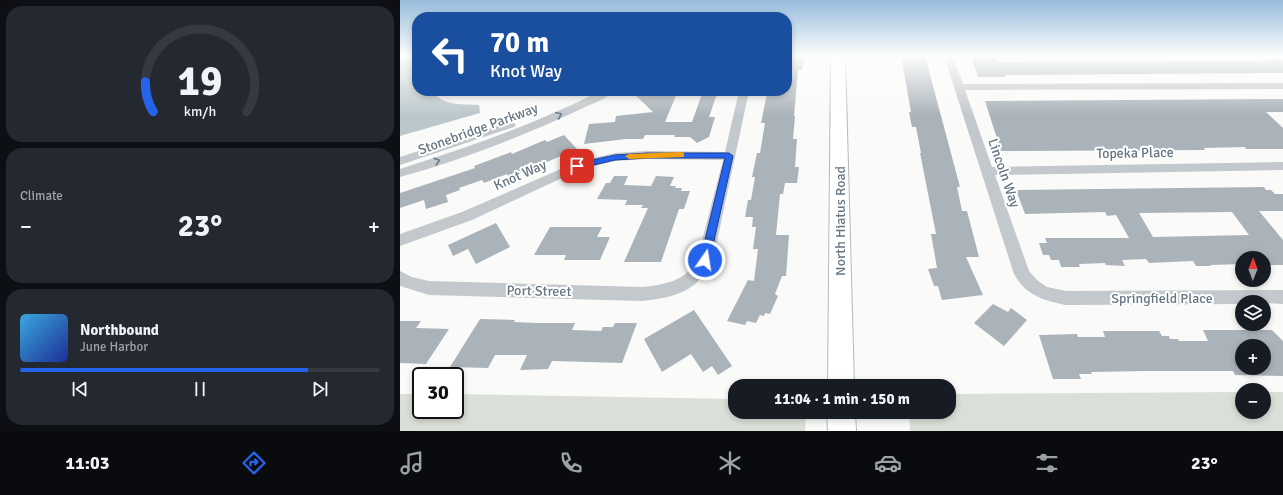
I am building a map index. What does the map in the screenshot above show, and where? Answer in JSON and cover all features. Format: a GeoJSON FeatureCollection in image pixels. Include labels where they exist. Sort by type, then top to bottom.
{"type":"FeatureCollection","features":[{"type":"Feature","properties":{"kind":"street","name":"North Hiatus Road"},"geometry":{"type":"LineString","coordinates":[[838,76],[841,379]]}},
{"type":"Feature","properties":{"kind":"street","name":"Lincoln Way"},"geometry":{"type":"LineString","coordinates":[[955,76],[1022,274],[1029,285],[1042,292]]}},
{"type":"Feature","properties":{"kind":"street"},"geometry":{"type":"LineString","coordinates":[[959,87],[1283,86]]}},
{"type":"Feature","properties":{"kind":"street","name":"Stonebridge Parkway"},"geometry":{"type":"LineString","coordinates":[[400,161],[518,122],[578,96]]}},
{"type":"Feature","properties":{"kind":"street","name":"Stonebridge Parkway"},"geometry":{"type":"LineString","coordinates":[[400,173],[532,127],[598,96]]}},
{"type":"Feature","properties":{"kind":"street","name":"Port Street"},"geometry":{"type":"LineString","coordinates":[[400,277],[407,282],[429,288],[642,294],[661,292],[680,286],[702,269],[705,260],[729,156],[737,129],[743,96]]}},
{"type":"Feature","properties":{"kind":"street","name":"Knot Way"},"geometry":{"type":"LineString","coordinates":[[400,240],[467,216],[577,166],[615,157],[647,155],[729,156]]}},
{"type":"Feature","properties":{"kind":"street","name":"Topeka Place"},"geometry":{"type":"LineString","coordinates":[[986,171],[1283,166]]}},
{"type":"Feature","properties":{"kind":"street","name":"Springfield Place"},"geometry":{"type":"LineString","coordinates":[[1042,292],[1066,298],[1283,297]]}},
{"type":"Feature","properties":{"kind":"street"},"geometry":{"type":"LineString","coordinates":[[841,419],[842,431]]}},
{"type":"Feature","properties":{"kind":"shaded area"},"geometry":{"type":"Polygon","coordinates":[[[400,76],[412,76],[412,96],[436,96],[447,102],[479,105],[480,113],[400,136],[400,76]]]}},
{"type":"Feature","properties":{"kind":"shaded area"},"geometry":{"type":"Polygon","coordinates":[[[1235,392],[1235,419],[1271,419],[1271,392],[1283,392],[1283,431],[910,431],[909,419],[956,419],[956,394],[1235,392]]]}},
{"type":"Feature","properties":{"kind":"shaded area"},"geometry":{"type":"Polygon","coordinates":[[[400,394],[412,394],[412,419],[464,419],[464,394],[728,399],[728,419],[806,419],[805,431],[400,431],[400,394]]]}},
{"type":"Feature","properties":{"kind":"building"},"geometry":{"type":"Polygon","coordinates":[[[792,76],[797,76],[793,139],[797,139],[795,167],[799,167],[797,183],[785,183],[783,194],[780,194],[776,235],[789,235],[786,276],[782,276],[775,294],[778,296],[770,314],[765,313],[764,316],[760,315],[756,323],[747,321],[745,325],[727,321],[748,280],[754,281],[758,249],[753,249],[756,227],[752,227],[753,217],[745,217],[748,200],[751,200],[755,177],[752,177],[757,153],[760,153],[765,123],[761,123],[766,96],[792,96],[792,76]]]}},
{"type":"Feature","properties":{"kind":"building"},"geometry":{"type":"Polygon","coordinates":[[[905,76],[930,76],[960,187],[957,187],[962,211],[967,211],[979,257],[966,257],[983,295],[942,300],[938,286],[934,286],[928,269],[937,268],[931,234],[936,234],[916,127],[912,127],[909,112],[911,112],[905,76]]]}},
{"type":"Feature","properties":{"kind":"building"},"geometry":{"type":"Polygon","coordinates":[[[978,76],[1006,77],[978,77],[978,76]]]}},
{"type":"Feature","properties":{"kind":"building"},"geometry":{"type":"Polygon","coordinates":[[[636,96],[676,96],[665,122],[692,122],[701,96],[716,96],[709,117],[715,117],[709,137],[697,143],[690,137],[674,137],[675,135],[645,135],[643,139],[626,139],[584,144],[589,124],[615,122],[616,116],[653,112],[636,96]]]}},
{"type":"Feature","properties":{"kind":"building"},"geometry":{"type":"Polygon","coordinates":[[[1283,99],[1283,112],[1266,112],[1283,128],[1283,149],[1246,149],[1245,147],[1204,148],[1205,150],[1001,151],[985,101],[1283,99]]]}},
{"type":"Feature","properties":{"kind":"building"},"geometry":{"type":"Polygon","coordinates":[[[564,135],[577,149],[510,178],[507,174],[484,183],[482,180],[459,188],[460,190],[446,195],[448,202],[426,209],[424,200],[400,208],[400,193],[475,168],[474,166],[511,152],[512,154],[545,140],[547,142],[564,135]]]}},
{"type":"Feature","properties":{"kind":"building"},"geometry":{"type":"Polygon","coordinates":[[[614,176],[628,176],[624,185],[651,186],[656,176],[674,177],[670,186],[682,188],[681,191],[690,191],[684,209],[679,209],[661,262],[624,262],[648,208],[641,208],[643,205],[625,205],[627,200],[597,199],[606,183],[610,183],[614,176]]]}},
{"type":"Feature","properties":{"kind":"building"},"geometry":{"type":"Polygon","coordinates":[[[1264,187],[1266,190],[1271,190],[1275,194],[1283,194],[1283,211],[1259,211],[1283,240],[1283,265],[1271,265],[1271,251],[1235,251],[1235,264],[1196,266],[1193,261],[1149,263],[1146,259],[1122,260],[1125,266],[1106,265],[1105,263],[1079,264],[1080,267],[1061,267],[1059,260],[1051,260],[1049,255],[1043,255],[1039,243],[1047,243],[1045,238],[1129,238],[1116,215],[1107,216],[1105,212],[1025,214],[1016,190],[1264,187]],[[1232,212],[1139,213],[1153,237],[1249,235],[1232,212]]]}},
{"type":"Feature","properties":{"kind":"building"},"geometry":{"type":"Polygon","coordinates":[[[496,223],[510,247],[476,264],[468,249],[453,256],[448,245],[496,223]]]}},
{"type":"Feature","properties":{"kind":"building"},"geometry":{"type":"Polygon","coordinates":[[[550,227],[602,227],[597,237],[610,237],[600,260],[564,260],[566,255],[534,255],[550,227]]]}},
{"type":"Feature","properties":{"kind":"building"},"geometry":{"type":"Polygon","coordinates":[[[993,304],[1008,312],[1011,308],[1027,320],[1004,346],[974,323],[993,304]]]}},
{"type":"Feature","properties":{"kind":"building"},"geometry":{"type":"Polygon","coordinates":[[[694,310],[732,366],[718,375],[712,366],[703,372],[691,354],[662,372],[644,339],[694,310]]]}},
{"type":"Feature","properties":{"kind":"building"},"geometry":{"type":"Polygon","coordinates":[[[480,319],[515,320],[514,322],[537,323],[575,323],[572,330],[601,331],[603,327],[613,327],[615,323],[637,323],[622,363],[552,361],[548,369],[520,370],[527,355],[495,355],[488,368],[450,367],[480,319]]]}},
{"type":"Feature","properties":{"kind":"building"},"geometry":{"type":"Polygon","coordinates":[[[400,321],[421,321],[416,328],[449,329],[426,364],[400,363],[400,321]]]}},
{"type":"Feature","properties":{"kind":"building"},"geometry":{"type":"Polygon","coordinates":[[[1203,330],[1272,330],[1283,341],[1283,376],[1235,375],[1233,371],[1144,371],[1091,372],[1092,374],[1079,374],[1081,379],[1053,379],[1039,335],[1077,334],[1078,337],[1105,337],[1103,331],[1159,331],[1162,336],[1169,336],[1170,339],[1178,339],[1179,341],[1208,341],[1203,330]]]}},
{"type":"Feature","properties":{"kind":"slow traffic"},"geometry":{"type":"LineString","coordinates":[[629,156],[681,155]]}},
{"type":"Feature","properties":{"kind":"route"},"geometry":{"type":"LineString","coordinates":[[577,166],[615,157],[647,155],[729,156],[705,260]]}}]}
